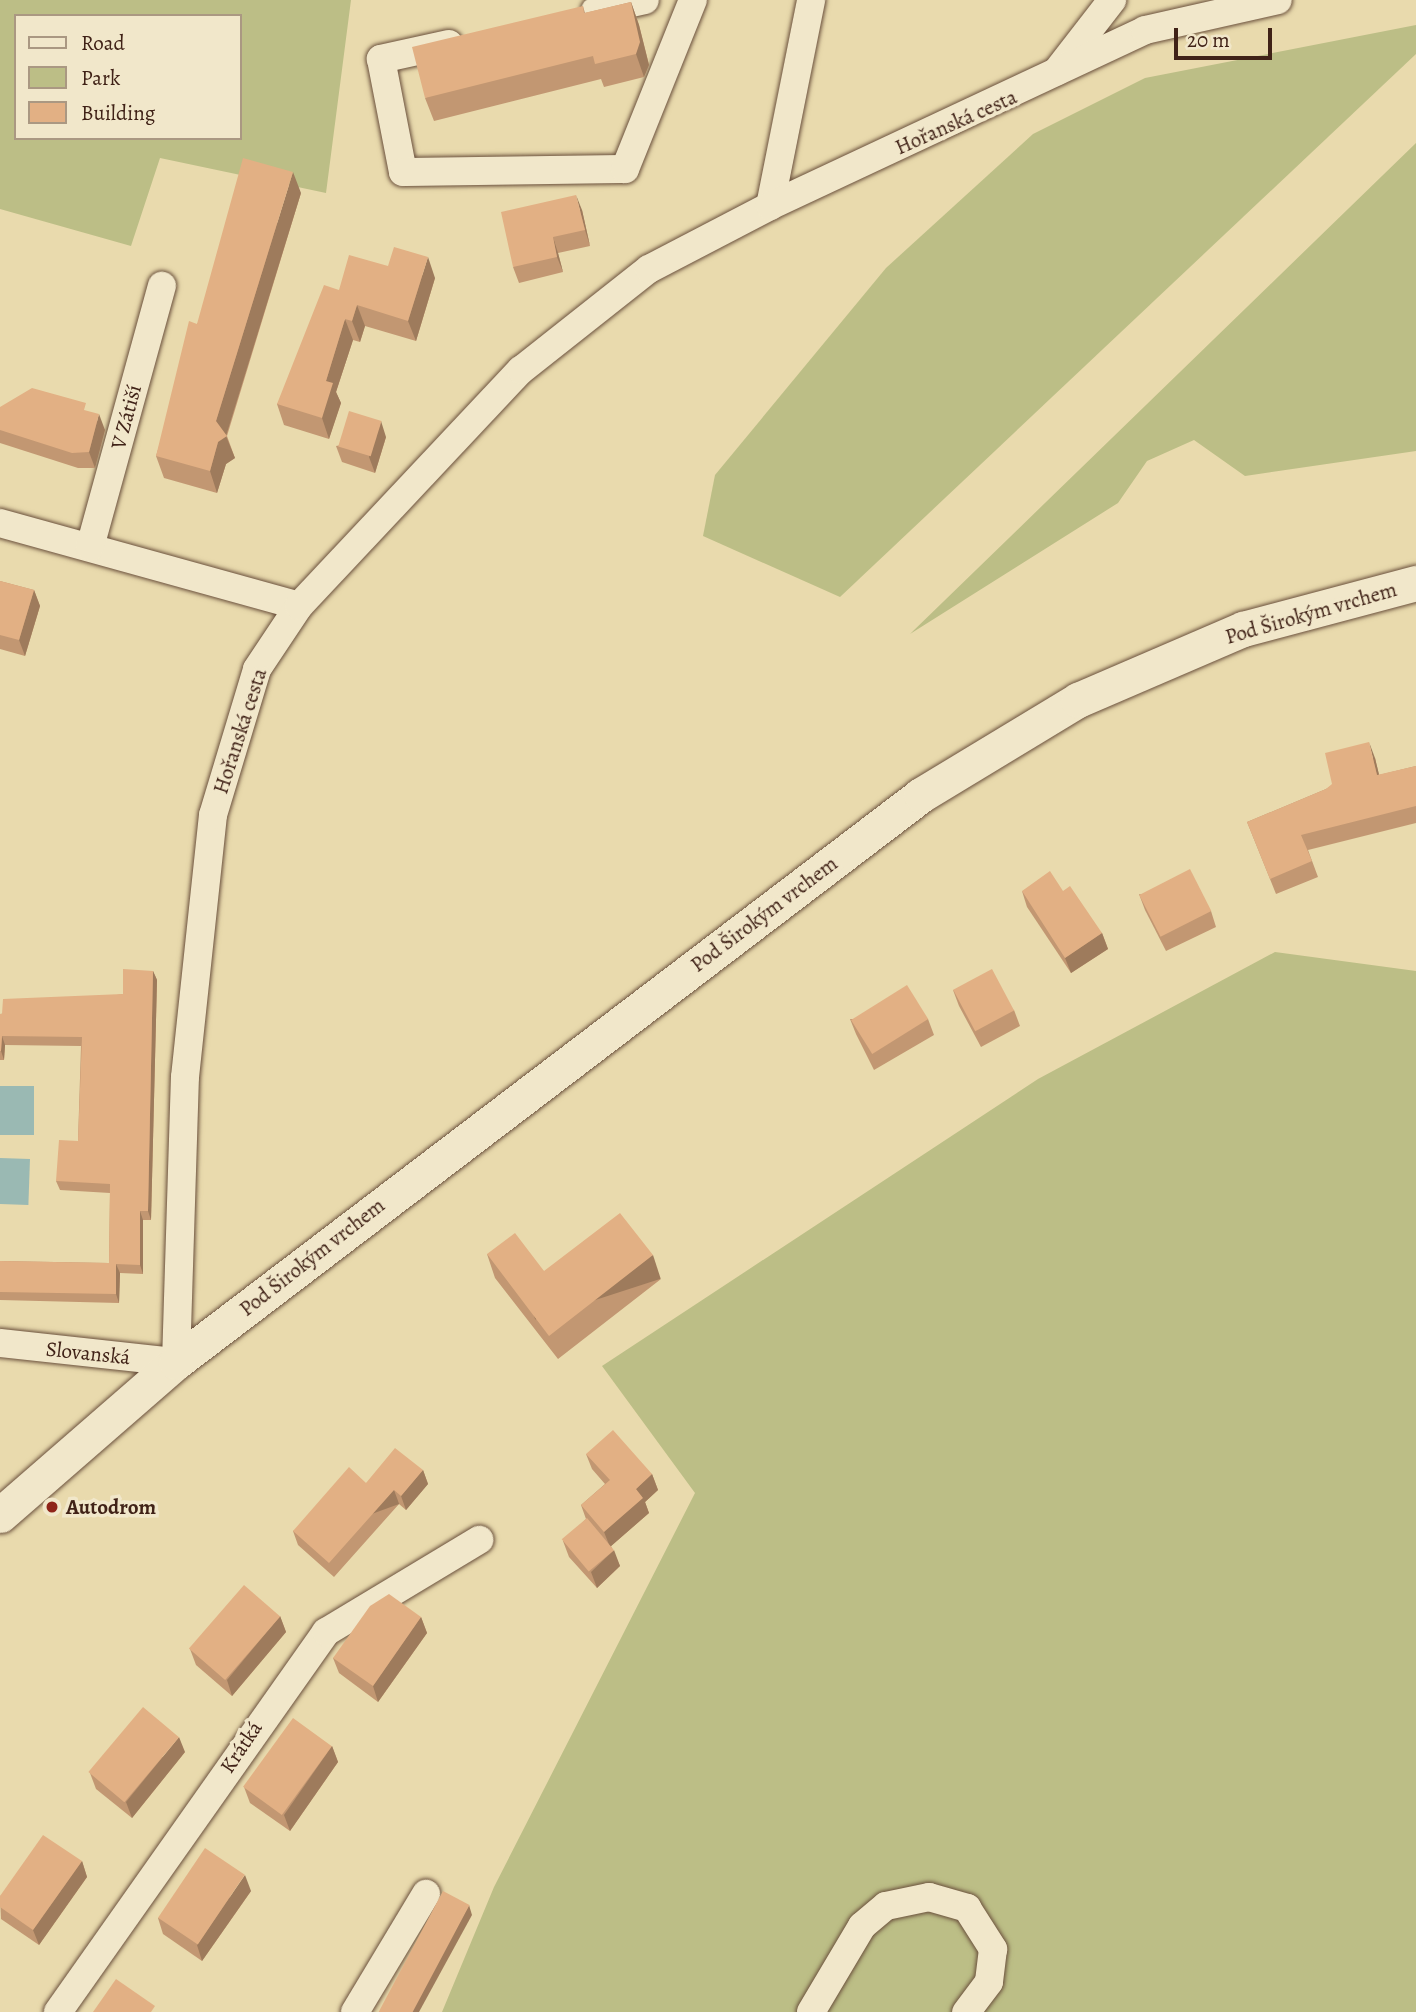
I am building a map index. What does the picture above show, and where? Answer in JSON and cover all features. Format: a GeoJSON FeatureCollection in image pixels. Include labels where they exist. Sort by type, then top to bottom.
{"type":"FeatureCollection","features":[{"type":"Feature","properties":{"kind":"street"},"geometry":{"type":"LineString","coordinates":[[566,18],[645,0]]}},
{"type":"Feature","properties":{"kind":"street"},"geometry":{"type":"LineString","coordinates":[[474,38],[381,59],[403,172],[625,169],[692,0]]}},
{"type":"Feature","properties":{"kind":"street"},"geometry":{"type":"LineString","coordinates":[[769,206],[811,0]]}},
{"type":"Feature","properties":{"kind":"street","name":"Hořanská cesta"},"geometry":{"type":"LineString","coordinates":[[176,1362],[185,1077],[214,815],[257,669],[299,606],[407,499],[521,370],[649,269],[769,206],[1051,79],[1112,0]]}},
{"type":"Feature","properties":{"kind":"street"},"geometry":{"type":"LineString","coordinates":[[1051,79],[1145,30],[1278,0]]}},
{"type":"Feature","properties":{"kind":"street","name":"V Zátiší"},"geometry":{"type":"LineString","coordinates":[[90,547],[162,286]]}},
{"type":"Feature","properties":{"kind":"street"},"geometry":{"type":"LineString","coordinates":[[0,523],[299,606]]}},
{"type":"Feature","properties":{"kind":"street","name":"Pod Širokým vrchem"},"geometry":{"type":"LineString","coordinates":[[0,1515],[176,1362],[921,794],[1078,700],[1244,629],[1416,583]]}},
{"type":"Feature","properties":{"kind":"street","name":"Slovanská"},"geometry":{"type":"LineString","coordinates":[[0,1343],[176,1362]]}},
{"type":"Feature","properties":{"kind":"street","name":"Krátká"},"geometry":{"type":"LineString","coordinates":[[58,2012],[326,1632],[479,1539]]}},
{"type":"Feature","properties":{"kind":"street"},"geometry":{"type":"LineString","coordinates":[[355,2012],[426,1894]]}},
{"type":"Feature","properties":{"kind":"street"},"geometry":{"type":"LineString","coordinates":[[811,2012],[862,1926],[886,1906],[929,1897],[967,1908],[992,1949],[989,1982],[966,2012]]}},
{"type":"Feature","properties":{"kind":"green space"},"geometry":{"type":"Polygon","coordinates":[[[0,0],[351,0],[326,193],[160,158],[131,246],[0,209],[0,0]]]}},
{"type":"Feature","properties":{"kind":"green space"},"geometry":{"type":"Polygon","coordinates":[[[1416,25],[1416,54],[840,597],[703,536],[715,475],[886,268],[1033,134],[1145,78],[1416,25]]]}},
{"type":"Feature","properties":{"kind":"green space"},"geometry":{"type":"Polygon","coordinates":[[[1416,143],[1416,451],[1245,476],[1194,440],[1147,461],[1118,503],[910,634],[1416,143]]]}},
{"type":"Feature","properties":{"kind":"green space"},"geometry":{"type":"Polygon","coordinates":[[[1275,952],[1416,971],[1416,2012],[442,2012],[494,1887],[695,1493],[602,1366],[1038,1079],[1275,952]]]}},
{"type":"Feature","properties":{"kind":"water"},"geometry":{"type":"Polygon","coordinates":[[[0,1086],[34,1086],[34,1135],[0,1135],[0,1086]]]}},
{"type":"Feature","properties":{"kind":"water"},"geometry":{"type":"Polygon","coordinates":[[[0,1158],[30,1159],[28,1205],[0,1204],[0,1158]]]}},
{"type":"Feature","properties":{"kind":"building"},"geometry":{"type":"Polygon","coordinates":[[[631,2],[640,42],[636,54],[595,64],[593,56],[425,98],[412,47],[583,6],[584,13],[631,2]]]}},
{"type":"Feature","properties":{"kind":"building"},"geometry":{"type":"Polygon","coordinates":[[[243,158],[293,172],[216,421],[227,436],[218,442],[210,471],[156,456],[189,321],[197,324],[243,158]]]}},
{"type":"Feature","properties":{"kind":"building"},"geometry":{"type":"Polygon","coordinates":[[[576,195],[585,230],[553,237],[557,257],[513,267],[501,212],[576,195]]]}},
{"type":"Feature","properties":{"kind":"building"},"geometry":{"type":"Polygon","coordinates":[[[394,247],[428,257],[408,321],[357,305],[352,321],[345,319],[326,381],[333,383],[322,418],[277,404],[324,285],[339,290],[349,255],[388,266],[394,247]]]}},
{"type":"Feature","properties":{"kind":"building"},"geometry":{"type":"Polygon","coordinates":[[[32,388],[86,403],[84,410],[99,414],[89,452],[72,453],[0,430],[0,407],[32,388]]]}},
{"type":"Feature","properties":{"kind":"building"},"geometry":{"type":"Polygon","coordinates":[[[349,411],[382,421],[371,456],[338,446],[349,411]]]}},
{"type":"Feature","properties":{"kind":"building"},"geometry":{"type":"Polygon","coordinates":[[[0,581],[34,590],[19,640],[0,635],[0,581]]]}},
{"type":"Feature","properties":{"kind":"building"},"geometry":{"type":"Polygon","coordinates":[[[1369,742],[1377,775],[1416,766],[1416,806],[1301,835],[1312,861],[1270,879],[1247,822],[1326,789],[1332,784],[1325,753],[1369,742]]]}},
{"type":"Feature","properties":{"kind":"building"},"geometry":{"type":"Polygon","coordinates":[[[1190,869],[1211,911],[1161,937],[1139,895],[1190,869]]]}},
{"type":"Feature","properties":{"kind":"building"},"geometry":{"type":"Polygon","coordinates":[[[1050,871],[1063,891],[1070,886],[1102,933],[1065,958],[1022,891],[1050,871]]]}},
{"type":"Feature","properties":{"kind":"building"},"geometry":{"type":"Polygon","coordinates":[[[123,969],[153,971],[148,1211],[140,1211],[140,1265],[116,1264],[116,1294],[0,1292],[0,1261],[109,1263],[110,1184],[56,1181],[59,1140],[78,1141],[82,1037],[2,1036],[0,1051],[0,1014],[3,999],[123,994],[123,969]]]}},
{"type":"Feature","properties":{"kind":"building"},"geometry":{"type":"Polygon","coordinates":[[[992,969],[1014,1010],[975,1031],[953,990],[992,969]]]}},
{"type":"Feature","properties":{"kind":"building"},"geometry":{"type":"Polygon","coordinates":[[[907,985],[928,1019],[872,1054],[851,1020],[907,985]]]}},
{"type":"Feature","properties":{"kind":"building"},"geometry":{"type":"Polygon","coordinates":[[[620,1213],[653,1255],[549,1336],[487,1254],[515,1233],[544,1271],[620,1213]]]}},
{"type":"Feature","properties":{"kind":"building"},"geometry":{"type":"Polygon","coordinates":[[[613,1430],[652,1474],[636,1489],[643,1498],[604,1532],[581,1505],[610,1480],[586,1454],[613,1430]]]}},
{"type":"Feature","properties":{"kind":"building"},"geometry":{"type":"Polygon","coordinates":[[[395,1448],[423,1470],[401,1496],[394,1490],[329,1563],[293,1531],[349,1467],[366,1483],[395,1448]]]}},
{"type":"Feature","properties":{"kind":"building"},"geometry":{"type":"Polygon","coordinates":[[[587,1518],[614,1550],[589,1571],[562,1539],[587,1518]]]}},
{"type":"Feature","properties":{"kind":"building"},"geometry":{"type":"Polygon","coordinates":[[[244,1585],[280,1616],[225,1680],[189,1648],[244,1585]]]}},
{"type":"Feature","properties":{"kind":"building"},"geometry":{"type":"Polygon","coordinates":[[[389,1594],[421,1617],[373,1686],[333,1658],[370,1606],[389,1594]]]}},
{"type":"Feature","properties":{"kind":"building"},"geometry":{"type":"Polygon","coordinates":[[[143,1707],[179,1737],[124,1802],[88,1772],[143,1707]]]}},
{"type":"Feature","properties":{"kind":"building"},"geometry":{"type":"Polygon","coordinates":[[[293,1718],[332,1746],[282,1815],[243,1787],[293,1718]]]}},
{"type":"Feature","properties":{"kind":"building"},"geometry":{"type":"Polygon","coordinates":[[[43,1835],[82,1861],[33,1930],[0,1907],[0,1896],[43,1835]]]}},
{"type":"Feature","properties":{"kind":"building"},"geometry":{"type":"Polygon","coordinates":[[[205,1848],[245,1875],[198,1944],[158,1918],[205,1848]]]}},
{"type":"Feature","properties":{"kind":"building"},"geometry":{"type":"Polygon","coordinates":[[[443,1891],[469,1905],[413,2012],[379,2012],[443,1891]]]}},
{"type":"Feature","properties":{"kind":"building"},"geometry":{"type":"Polygon","coordinates":[[[116,1979],[155,2006],[151,2012],[93,2012],[116,1979]]]}},
{"type":"Feature","properties":{"kind":"place","name":"Autodrom"},"geometry":{"type":"Point","coordinates":[52,1507]}}]}
